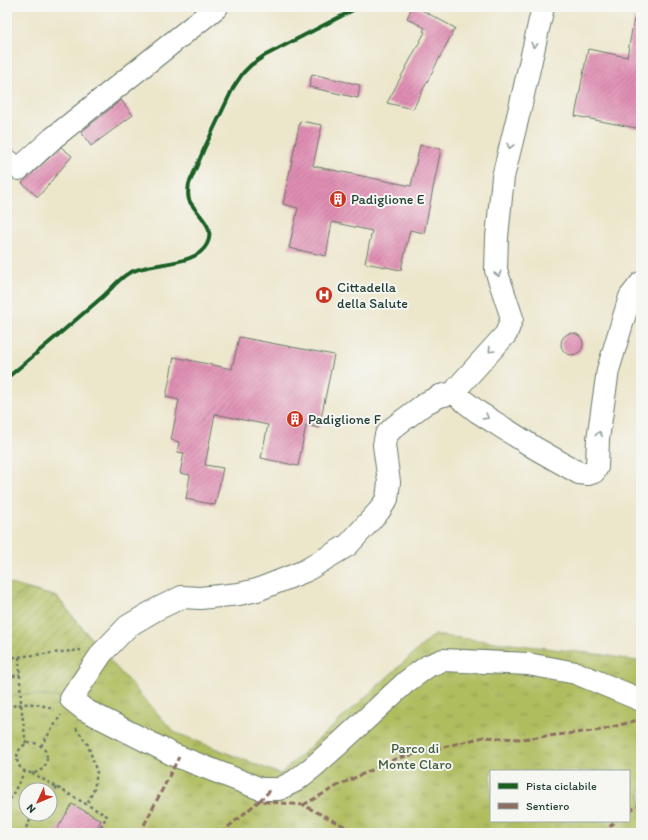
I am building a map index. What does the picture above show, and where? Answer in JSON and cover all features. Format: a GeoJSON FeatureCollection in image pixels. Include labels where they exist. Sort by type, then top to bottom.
{"type":"FeatureCollection","features":[{"type":"Feature","properties":{"kind":"lane"},"geometry":{"type":"LineString","coordinates":[[7,160],[20,169],[52,138],[217,7]]}},
{"type":"Feature","properties":{"kind":"lane"},"geometry":{"type":"LineString","coordinates":[[542,7],[503,177],[497,236],[496,270],[512,318],[506,334],[461,382],[457,392],[460,398],[478,412],[535,448],[579,473],[588,474],[594,472],[597,467],[598,438],[608,370],[630,298],[641,283]]}},
{"type":"Feature","properties":{"kind":"lane"},"geometry":{"type":"LineString","coordinates":[[67,710],[102,653],[128,626],[157,609],[182,597],[200,598],[257,590],[305,571],[348,545],[379,511],[387,499],[389,482],[384,445],[386,435],[394,427],[426,403],[440,396],[457,392]]}},
{"type":"Feature","properties":{"kind":"lane"},"geometry":{"type":"LineString","coordinates":[[67,710],[85,710],[174,755],[261,789],[278,788],[295,781],[313,768],[406,682],[428,666],[443,660],[528,664],[576,673],[641,700]]}},
{"type":"Feature","properties":{"kind":"path"},"geometry":{"type":"LineString","coordinates":[[7,658],[88,649]]}},
{"type":"Feature","properties":{"kind":"path"},"geometry":{"type":"LineString","coordinates":[[19,657],[21,704],[26,745]]}},
{"type":"Feature","properties":{"kind":"path"},"geometry":{"type":"LineString","coordinates":[[7,678],[20,674]]}},
{"type":"Feature","properties":{"kind":"path"},"geometry":{"type":"LineString","coordinates":[[7,708],[29,703],[67,710],[40,746]]}},
{"type":"Feature","properties":{"kind":"path"},"geometry":{"type":"LineString","coordinates":[[75,727],[88,745],[97,773],[94,789],[87,804]]}},
{"type":"Feature","properties":{"kind":"path"},"geometry":{"type":"LineString","coordinates":[[32,773],[41,770],[46,763],[46,754],[40,746],[31,744],[26,745],[19,752],[18,756],[20,766],[25,771],[32,773],[48,782]]}},
{"type":"Feature","properties":{"kind":"path"},"geometry":{"type":"LineString","coordinates":[[7,805],[25,771]]}},
{"type":"Feature","properties":{"kind":"path"},"geometry":{"type":"LineString","coordinates":[[58,788],[107,816],[97,833]]}},
{"type":"Feature","properties":{"kind":"path"},"geometry":{"type":"LineString","coordinates":[[23,833],[29,822]]}},
{"type":"Feature","properties":{"kind":"green space","name":"Parco di Monte Claro"},"geometry":{"type":"Polygon","coordinates":[[[7,583],[57,597],[97,646],[174,732],[280,774],[434,635],[605,655],[641,662],[641,833],[7,833],[7,583]]]}},
{"type":"Feature","properties":{"kind":"green space"},"geometry":{"type":"Polygon","coordinates":[[[27,589],[57,597],[97,646],[63,698],[25,694],[7,698],[7,606],[27,589]]]}},
{"type":"Feature","properties":{"kind":"building"},"geometry":{"type":"Polygon","coordinates":[[[412,7],[416,7],[455,28],[413,109],[387,103],[425,32],[423,31],[425,28],[407,18],[412,7]]]}},
{"type":"Feature","properties":{"kind":"building"},"geometry":{"type":"Polygon","coordinates":[[[634,19],[641,20],[641,129],[575,116],[588,49],[627,57],[634,19]]]}},
{"type":"Feature","properties":{"kind":"building"},"geometry":{"type":"Polygon","coordinates":[[[312,74],[360,85],[358,98],[309,87],[312,74]]]}},
{"type":"Feature","properties":{"kind":"building"},"geometry":{"type":"Polygon","coordinates":[[[121,100],[133,115],[91,146],[81,132],[121,100]]]}},
{"type":"Feature","properties":{"kind":"building","name":"Padiglione E"},"geometry":{"type":"Polygon","coordinates":[[[300,121],[322,125],[313,166],[411,186],[420,145],[441,149],[424,233],[410,230],[401,270],[365,263],[372,231],[332,222],[326,256],[289,248],[298,208],[283,204],[300,121]]]}},
{"type":"Feature","properties":{"kind":"building"},"geometry":{"type":"Polygon","coordinates":[[[61,147],[72,156],[38,197],[22,183],[61,147]]]}},
{"type":"Feature","properties":{"kind":"building"},"geometry":{"type":"Polygon","coordinates":[[[572,333],[580,336],[583,344],[580,352],[572,355],[564,352],[561,344],[564,336],[572,333]]]}},
{"type":"Feature","properties":{"kind":"building","name":"Padiglione F"},"geometry":{"type":"Polygon","coordinates":[[[239,337],[334,355],[319,428],[306,425],[298,466],[261,458],[268,425],[215,414],[205,465],[223,468],[215,505],[186,499],[190,475],[180,473],[184,453],[177,452],[179,442],[171,440],[179,400],[166,397],[174,357],[232,369],[239,337]]]}},
{"type":"Feature","properties":{"kind":"building"},"geometry":{"type":"Polygon","coordinates":[[[72,804],[101,820],[94,833],[55,833],[72,804]]]}},
{"type":"Feature","properties":{"kind":"marked path"},"geometry":{"type":"LineString","coordinates":[[303,805],[339,785],[395,759],[484,737],[521,739],[602,730],[641,719]]}},
{"type":"Feature","properties":{"kind":"marked path"},"geometry":{"type":"LineString","coordinates":[[140,833],[179,757]]}},
{"type":"Feature","properties":{"kind":"marked path"},"geometry":{"type":"LineString","coordinates":[[259,801],[272,789]]}},
{"type":"Feature","properties":{"kind":"marked path"},"geometry":{"type":"LineString","coordinates":[[221,833],[259,801],[303,805],[357,833]]}},
{"type":"Feature","properties":{"kind":"marked path"},"geometry":{"type":"LineString","coordinates":[[630,810],[641,804]]}},
{"type":"Feature","properties":{"kind":"marked path"},"geometry":{"type":"LineString","coordinates":[[603,833],[615,822]]}},
{"type":"Feature","properties":{"kind":"cycle path"},"geometry":{"type":"LineString","coordinates":[[7,378],[129,273],[138,269],[172,263],[193,257],[201,251],[207,244],[209,232],[205,222],[189,200],[189,184],[233,88],[243,73],[264,56],[359,7]]}},
{"type":"Feature","properties":{"kind":"place","name":"Padiglione E"},"geometry":{"type":"Point","coordinates":[338,199]}},
{"type":"Feature","properties":{"kind":"place","name":"Cittadella della Salute"},"geometry":{"type":"Point","coordinates":[324,295]}},
{"type":"Feature","properties":{"kind":"place","name":"Padiglione F"},"geometry":{"type":"Point","coordinates":[295,419]}}]}
